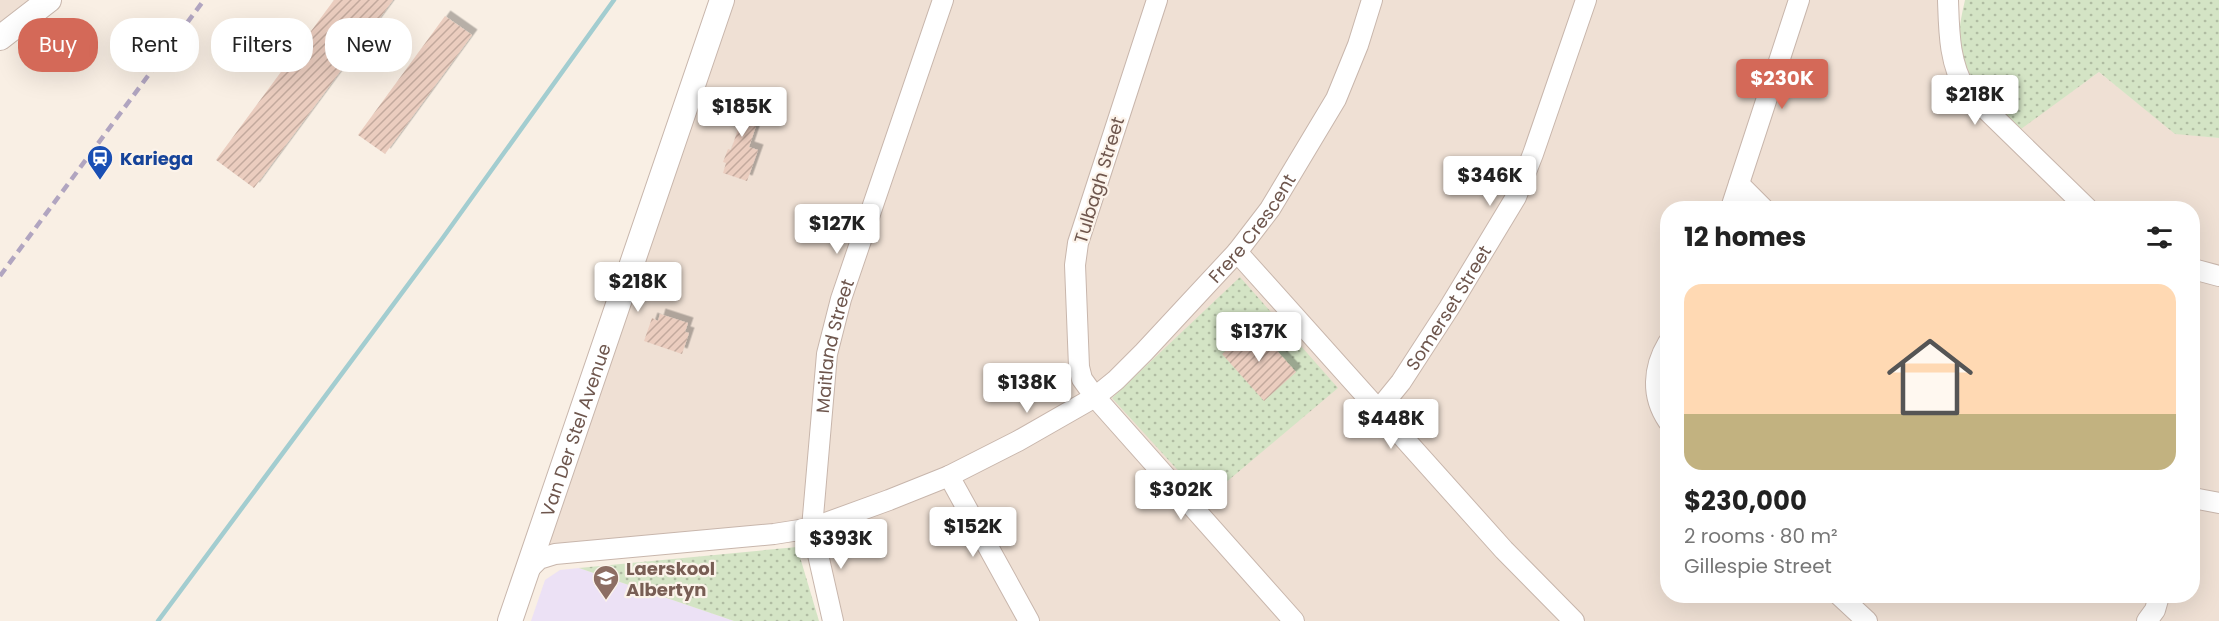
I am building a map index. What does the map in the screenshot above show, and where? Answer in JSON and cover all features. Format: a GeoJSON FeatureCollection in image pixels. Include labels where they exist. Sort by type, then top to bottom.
{"type":"FeatureCollection","features":[{"type":"Feature","properties":{"kind":"street"},"geometry":{"type":"LineString","coordinates":[[0,38],[49,0]]}},
{"type":"Feature","properties":{"kind":"street","name":"Van Der Stel Avenue"},"geometry":{"type":"LineString","coordinates":[[510,621],[722,0]]}},
{"type":"Feature","properties":{"kind":"street","name":"Maitland Street"},"geometry":{"type":"LineString","coordinates":[[832,621],[812,528],[829,340],[942,0]]}},
{"type":"Feature","properties":{"kind":"street","name":"Tulbagh Street"},"geometry":{"type":"LineString","coordinates":[[1157,0],[1077,243],[1075,266],[1079,367],[1082,379],[1095,397],[1294,621]]}},
{"type":"Feature","properties":{"kind":"street","name":"Frere Crescent"},"geometry":{"type":"LineString","coordinates":[[527,571],[539,559],[555,554],[774,534],[812,528],[950,476],[1095,397],[1144,352],[1237,252],[1270,209],[1336,99],[1358,45],[1371,0]]}},
{"type":"Feature","properties":{"kind":"street","name":"Somerset Street"},"geometry":{"type":"LineString","coordinates":[[1379,409],[1401,382],[1516,197],[1586,0]]}},
{"type":"Feature","properties":{"kind":"street"},"geometry":{"type":"LineString","coordinates":[[1733,201],[1799,0]]}},
{"type":"Feature","properties":{"kind":"street"},"geometry":{"type":"LineString","coordinates":[[1948,0],[1955,65],[1966,90],[2080,201]]}},
{"type":"Feature","properties":{"kind":"street"},"geometry":{"type":"LineString","coordinates":[[1739,184],[1757,201]]}},
{"type":"Feature","properties":{"kind":"street"},"geometry":{"type":"LineString","coordinates":[[1237,252],[1504,550],[1574,621]]}},
{"type":"Feature","properties":{"kind":"street"},"geometry":{"type":"LineString","coordinates":[[2200,271],[2219,276]]}},
{"type":"Feature","properties":{"kind":"street"},"geometry":{"type":"LineString","coordinates":[[1660,360],[1656,387],[1660,406]]}},
{"type":"Feature","properties":{"kind":"street"},"geometry":{"type":"LineString","coordinates":[[950,476],[1029,621]]}},
{"type":"Feature","properties":{"kind":"street"},"geometry":{"type":"LineString","coordinates":[[2200,499],[2219,503]]}},
{"type":"Feature","properties":{"kind":"street"},"geometry":{"type":"LineString","coordinates":[[1848,603],[1867,621]]}},
{"type":"Feature","properties":{"kind":"street"},"geometry":{"type":"LineString","coordinates":[[2147,621],[2157,603]]}},
{"type":"Feature","properties":{"kind":"shaded area"},"geometry":{"type":"Polygon","coordinates":[[[0,0],[49,0],[26,18],[18,18],[18,24],[0,38],[0,0]]]}},
{"type":"Feature","properties":{"kind":"shaded area"},"geometry":{"type":"Polygon","coordinates":[[[723,0],[1948,0],[1955,65],[2011,135],[2099,72],[2175,133],[2219,138],[2219,621],[833,621],[812,528],[539,555],[723,0]]]}},
{"type":"Feature","properties":{"kind":"shaded area","name":"Laerskool Albertyn"},"geometry":{"type":"Polygon","coordinates":[[[579,568],[734,621],[531,621],[545,580],[560,570],[579,568]]]}},
{"type":"Feature","properties":{"kind":"green space"},"geometry":{"type":"Polygon","coordinates":[[[1965,0],[2219,0],[2219,138],[2175,134],[2099,72],[2021,129],[1981,89],[1963,61],[1959,39],[1965,0]]]}},
{"type":"Feature","properties":{"kind":"green space"},"geometry":{"type":"Polygon","coordinates":[[[1240,277],[1338,388],[1205,500],[1112,398],[1240,277]]]}},
{"type":"Feature","properties":{"kind":"green space"},"geometry":{"type":"Polygon","coordinates":[[[797,547],[819,621],[734,621],[579,568],[797,547]]]}},
{"type":"Feature","properties":{"kind":"building"},"geometry":{"type":"Polygon","coordinates":[[[334,0],[393,0],[380,18],[325,18],[325,72],[340,72],[254,188],[216,160],[281,72],[313,72],[313,28],[334,0]]]}},
{"type":"Feature","properties":{"kind":"building"},"geometry":{"type":"Polygon","coordinates":[[[445,16],[472,35],[385,154],[358,135],[404,72],[412,72],[412,61],[445,16]]]}},
{"type":"Feature","properties":{"kind":"building"},"geometry":{"type":"Polygon","coordinates":[[[733,95],[763,105],[749,147],[758,150],[747,181],[723,173],[726,163],[723,162],[728,149],[731,150],[739,126],[727,122],[731,109],[728,108],[733,95]]]}},
{"type":"Feature","properties":{"kind":"building"},"geometry":{"type":"Polygon","coordinates":[[[660,314],[688,323],[685,332],[689,333],[682,354],[644,341],[652,318],[658,321],[660,314]]]}},
{"type":"Feature","properties":{"kind":"building"},"geometry":{"type":"Polygon","coordinates":[[[1255,326],[1296,372],[1264,401],[1222,354],[1255,326]]]}},
{"type":"Feature","properties":{"kind":"waterway"},"geometry":{"type":"LineString","coordinates":[[158,621],[442,239],[614,0]]}},
{"type":"Feature","properties":{"kind":"railway"},"geometry":{"type":"LineString","coordinates":[[0,276],[204,0]]}},
{"type":"Feature","properties":{"kind":"place","name":"Kariega"},"geometry":{"type":"Point","coordinates":[100,181]}},
{"type":"Feature","properties":{"kind":"place","name":"Laerskool Albertyn"},"geometry":{"type":"Point","coordinates":[606,601]}}]}
